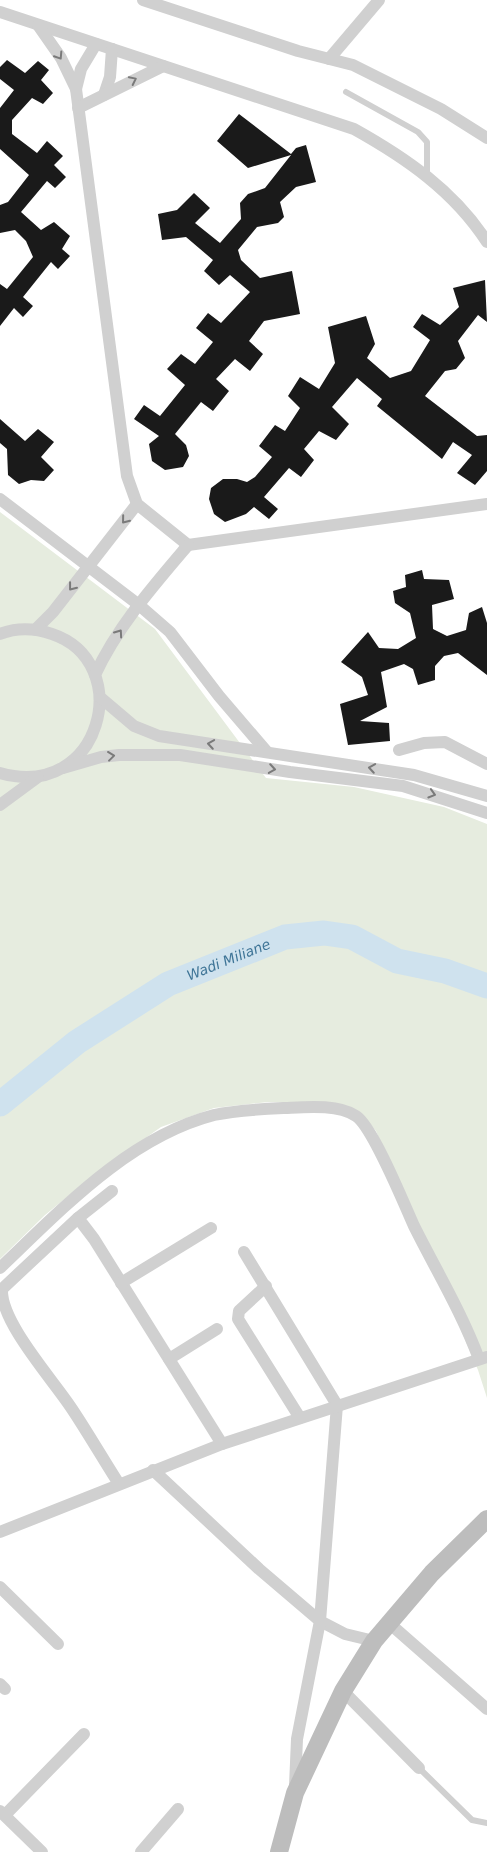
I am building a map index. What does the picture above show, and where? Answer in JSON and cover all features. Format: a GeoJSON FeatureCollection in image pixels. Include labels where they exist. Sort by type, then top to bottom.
{"type":"FeatureCollection","features":[{"type":"Feature","properties":{"kind":"main road"},"geometry":{"type":"LineString","coordinates":[[279,1852],[295,1793],[343,1692],[374,1641],[432,1573],[487,1519]]}},
{"type":"Feature","properties":{"kind":"street"},"geometry":{"type":"LineString","coordinates":[[143,0],[353,65],[441,108],[487,138]]}},
{"type":"Feature","properties":{"kind":"street"},"geometry":{"type":"LineString","coordinates":[[329,59],[379,0]]}},
{"type":"Feature","properties":{"kind":"street"},"geometry":{"type":"LineString","coordinates":[[0,12],[354,129],[379,143],[427,176],[461,208],[487,242]]}},
{"type":"Feature","properties":{"kind":"street"},"geometry":{"type":"LineString","coordinates":[[38,25],[61,58],[76,89],[126,476],[137,504],[188,545]]}},
{"type":"Feature","properties":{"kind":"street"},"geometry":{"type":"LineString","coordinates":[[76,89],[85,61],[96,44]]}},
{"type":"Feature","properties":{"kind":"street"},"geometry":{"type":"LineString","coordinates":[[104,94],[110,77],[112,49]]}},
{"type":"Feature","properties":{"kind":"street"},"geometry":{"type":"LineString","coordinates":[[78,108],[163,66]]}},
{"type":"Feature","properties":{"kind":"street"},"geometry":{"type":"LineString","coordinates":[[0,499],[89,565],[170,632],[219,696],[267,752]]}},
{"type":"Feature","properties":{"kind":"street"},"geometry":{"type":"LineString","coordinates":[[36,629],[53,612],[137,504]]}},
{"type":"Feature","properties":{"kind":"street"},"geometry":{"type":"LineString","coordinates":[[95,675],[105,653],[139,605],[188,545],[487,504]]}},
{"type":"Feature","properties":{"kind":"street"},"geometry":{"type":"LineString","coordinates":[[4,631],[36,629],[61,637],[82,653],[95,675],[101,698],[97,726],[84,750],[64,768]]}},
{"type":"Feature","properties":{"kind":"street"},"geometry":{"type":"LineString","coordinates":[[101,698],[134,726],[158,736],[414,775],[487,796]]}},
{"type":"Feature","properties":{"kind":"street"},"geometry":{"type":"LineString","coordinates":[[399,750],[424,743],[445,742],[487,764]]}},
{"type":"Feature","properties":{"kind":"street"},"geometry":{"type":"LineString","coordinates":[[0,805],[39,777],[101,757],[119,755],[180,755],[290,772],[403,786],[487,813]]}},
{"type":"Feature","properties":{"kind":"street"},"geometry":{"type":"LineString","coordinates":[[0,772],[16,777],[39,777]]}},
{"type":"Feature","properties":{"kind":"street"},"geometry":{"type":"LineString","coordinates":[[0,1268],[100,1178],[165,1133],[215,1115],[244,1111],[303,1108],[342,1112],[357,1117],[370,1134],[414,1226],[483,1358],[222,1444],[0,1532]]}},
{"type":"Feature","properties":{"kind":"street"},"geometry":{"type":"LineString","coordinates":[[112,1191],[78,1218],[2,1289],[2,1304],[6,1327],[72,1408],[118,1484]]}},
{"type":"Feature","properties":{"kind":"street"},"geometry":{"type":"LineString","coordinates":[[78,1218],[122,1283],[222,1444]]}},
{"type":"Feature","properties":{"kind":"street"},"geometry":{"type":"LineString","coordinates":[[122,1283],[211,1228]]}},
{"type":"Feature","properties":{"kind":"street"},"geometry":{"type":"LineString","coordinates":[[244,1252],[337,1405],[320,1621],[298,1739],[295,1793]]}},
{"type":"Feature","properties":{"kind":"street"},"geometry":{"type":"LineString","coordinates":[[266,1286],[239,1311],[238,1319],[300,1418]]}},
{"type":"Feature","properties":{"kind":"street"},"geometry":{"type":"LineString","coordinates":[[169,1359],[217,1329]]}},
{"type":"Feature","properties":{"kind":"street"},"geometry":{"type":"LineString","coordinates":[[153,1470],[259,1569],[320,1621],[345,1634],[374,1641]]}},
{"type":"Feature","properties":{"kind":"street"},"geometry":{"type":"LineString","coordinates":[[0,1587],[58,1644]]}},
{"type":"Feature","properties":{"kind":"street"},"geometry":{"type":"LineString","coordinates":[[389,1623],[487,1709]]}},
{"type":"Feature","properties":{"kind":"street"},"geometry":{"type":"LineString","coordinates":[[343,1692],[419,1768]]}},
{"type":"Feature","properties":{"kind":"street"},"geometry":{"type":"LineString","coordinates":[[42,1852],[2,1813],[84,1734]]}},
{"type":"Feature","properties":{"kind":"street"},"geometry":{"type":"LineString","coordinates":[[141,1852],[178,1809]]}},
{"type":"Feature","properties":{"kind":"lane"},"geometry":{"type":"LineString","coordinates":[[346,92],[418,132],[427,142],[427,176]]}},
{"type":"Feature","properties":{"kind":"lane"},"geometry":{"type":"LineString","coordinates":[[419,1768],[472,1820],[487,1823]]}},
{"type":"Feature","properties":{"kind":"shaded area"},"geometry":{"type":"Polygon","coordinates":[[[0,512],[155,629],[266,778],[354,787],[444,807],[487,824],[487,1398],[478,1370],[376,1131],[359,1111],[328,1103],[268,1102],[214,1108],[161,1127],[95,1174],[45,1215],[0,1259],[0,512]]]}},
{"type":"Feature","properties":{"kind":"building"},"geometry":{"type":"Polygon","coordinates":[[[7,60],[25,73],[38,61],[49,70],[41,80],[53,93],[43,104],[32,98],[12,120],[12,134],[37,153],[47,141],[63,156],[54,165],[66,177],[55,188],[47,181],[21,212],[41,230],[54,222],[70,236],[62,249],[70,256],[58,269],[51,262],[23,297],[33,306],[23,317],[14,308],[0,326],[0,284],[7,289],[33,257],[26,241],[15,230],[0,233],[0,205],[8,202],[29,175],[0,149],[0,108],[14,90],[0,79],[0,67],[7,60]]]}},
{"type":"Feature","properties":{"kind":"building"},"geometry":{"type":"Polygon","coordinates":[[[239,114],[291,154],[296,148],[306,145],[316,182],[296,187],[280,202],[284,217],[278,223],[257,227],[238,250],[241,260],[260,278],[292,271],[300,314],[264,321],[249,341],[263,354],[250,371],[235,359],[216,379],[229,391],[213,411],[201,402],[175,434],[186,445],[189,456],[183,467],[165,470],[152,461],[149,444],[159,436],[134,419],[144,405],[160,416],[185,385],[167,369],[181,354],[195,364],[213,342],[196,328],[208,313],[221,323],[250,292],[230,275],[219,285],[204,271],[213,260],[186,237],[162,240],[158,214],[177,210],[194,193],[210,208],[195,223],[220,243],[241,219],[240,203],[248,194],[265,188],[291,155],[248,168],[217,141],[239,114]]]}},
{"type":"Feature","properties":{"kind":"building"},"geometry":{"type":"Polygon","coordinates":[[[485,280],[487,322],[478,315],[458,341],[465,358],[456,369],[445,371],[425,396],[477,436],[487,435],[487,471],[475,485],[457,473],[472,455],[453,442],[442,459],[377,406],[382,399],[357,378],[332,407],[349,424],[336,440],[319,431],[304,449],[314,460],[301,477],[289,468],[264,497],[278,509],[269,519],[254,507],[246,514],[225,522],[214,514],[209,499],[211,488],[223,479],[237,479],[247,482],[255,477],[272,457],[259,446],[275,425],[285,431],[300,408],[288,396],[300,377],[319,389],[335,363],[328,327],[366,316],[375,344],[367,358],[390,378],[411,371],[430,340],[413,327],[422,314],[440,325],[459,307],[453,288],[485,280]]]}},
{"type":"Feature","properties":{"kind":"building"},"geometry":{"type":"Polygon","coordinates":[[[0,419],[25,441],[38,429],[54,442],[41,457],[54,470],[44,481],[31,480],[19,484],[8,475],[7,449],[0,443],[0,419]]]}},
{"type":"Feature","properties":{"kind":"building"},"geometry":{"type":"Polygon","coordinates":[[[422,570],[424,579],[449,580],[454,599],[432,605],[433,629],[447,636],[466,630],[469,613],[482,607],[487,623],[487,675],[458,653],[444,656],[435,666],[435,680],[418,685],[413,669],[404,664],[381,672],[387,707],[360,721],[389,723],[390,741],[348,745],[340,704],[368,695],[362,677],[341,662],[368,632],[379,648],[398,649],[416,638],[410,613],[395,603],[393,591],[406,587],[405,575],[422,570]]]}},
{"type":"Feature","properties":{"kind":"waterway","name":"Wadi Miliane"},"geometry":{"type":"LineString","coordinates":[[0,1104],[77,1042],[168,984],[285,937],[324,933],[352,937],[397,961],[445,971],[487,986]]}}]}
